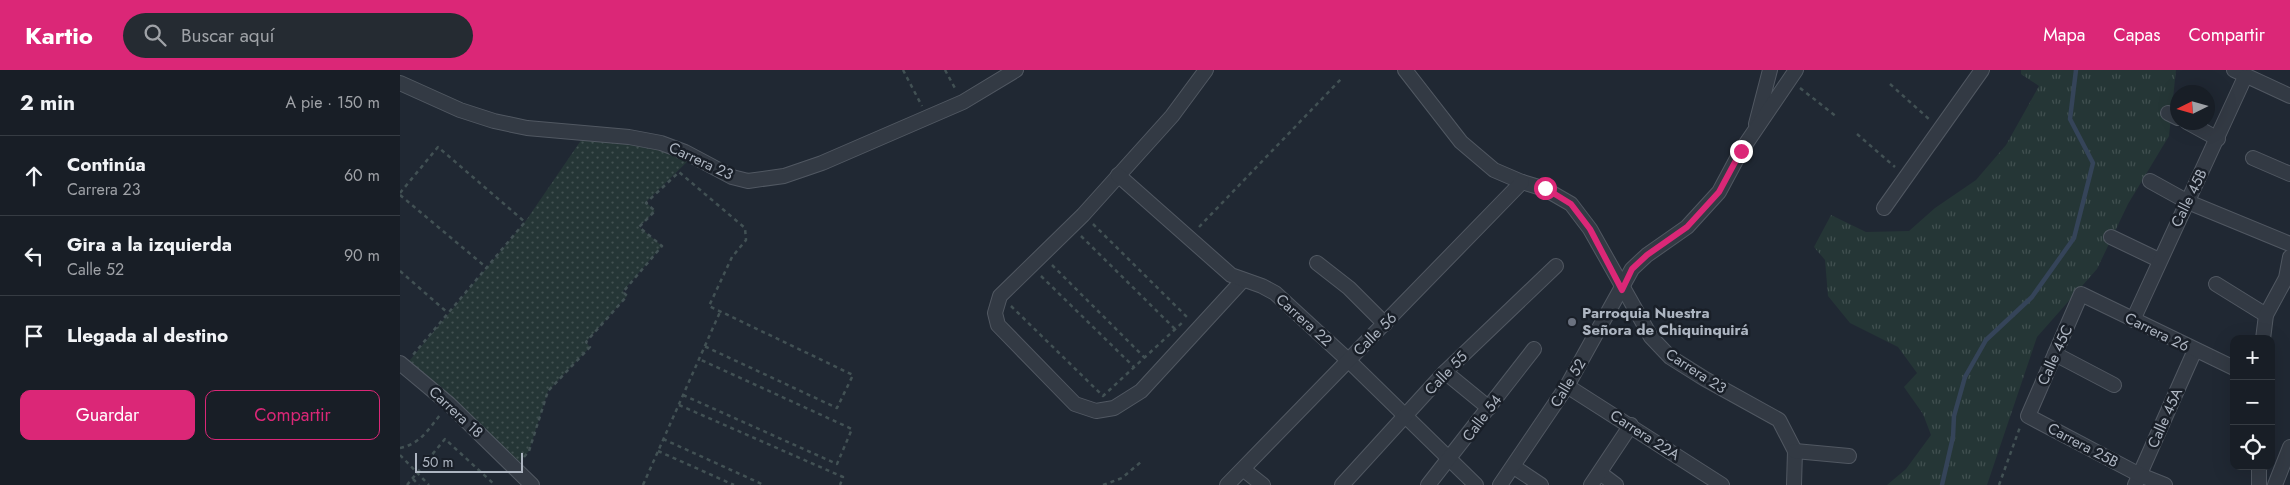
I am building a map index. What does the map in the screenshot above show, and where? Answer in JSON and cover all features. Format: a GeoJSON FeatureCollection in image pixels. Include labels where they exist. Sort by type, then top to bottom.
{"type":"FeatureCollection","features":[{"type":"Feature","properties":{"kind":"street","name":"Carrera 23"},"geometry":{"type":"LineString","coordinates":[[400,83],[460,110],[494,121],[527,128],[628,137],[661,143],[685,152],[732,177],[748,181],[784,176],[822,163],[963,102],[1016,70]]}},
{"type":"Feature","properties":{"kind":"street"},"geometry":{"type":"LineString","coordinates":[[1206,70],[1172,116],[1083,215],[1000,296],[995,313],[998,325],[1075,404],[1096,411],[1114,408],[1141,391],[1243,280]]}},
{"type":"Feature","properties":{"kind":"street","name":"Carrera 23"},"geometry":{"type":"LineString","coordinates":[[1405,70],[1461,142],[1494,170],[1522,182],[1545,188],[1571,204],[1590,229],[1622,290],[1651,337],[1670,357],[1705,380],[1779,420],[1794,452]]}},
{"type":"Feature","properties":{"kind":"street"},"geometry":{"type":"LineString","coordinates":[[1754,132],[1770,70]]}},
{"type":"Feature","properties":{"kind":"street"},"geometry":{"type":"LineString","coordinates":[[1884,208],[1982,70]]}},
{"type":"Feature","properties":{"kind":"street"},"geometry":{"type":"LineString","coordinates":[[2239,73],[2290,96]]}},
{"type":"Feature","properties":{"kind":"street","name":"Calle 45B"},"geometry":{"type":"LineString","coordinates":[[2133,320],[2159,260],[2218,138],[2239,73]]}},
{"type":"Feature","properties":{"kind":"street","name":"Calle 52"},"geometry":{"type":"LineString","coordinates":[[1500,485],[1514,467],[1567,386],[1632,269],[1647,255],[1687,227],[1719,192],[1754,132],[1793,75]]}},
{"type":"Feature","properties":{"kind":"street"},"geometry":{"type":"LineString","coordinates":[[2202,130],[2218,138]]}},
{"type":"Feature","properties":{"kind":"street"},"geometry":{"type":"LineString","coordinates":[[2254,158],[2290,174]]}},
{"type":"Feature","properties":{"kind":"street","name":"Carrera 22"},"geometry":{"type":"LineString","coordinates":[[1118,175],[1231,275],[1275,293],[1348,360],[1476,485]]}},
{"type":"Feature","properties":{"kind":"street"},"geometry":{"type":"LineString","coordinates":[[2150,181],[2188,202],[2290,244]]}},
{"type":"Feature","properties":{"kind":"street","name":"Calle 56"},"geometry":{"type":"LineString","coordinates":[[1227,485],[1244,470],[1348,360],[1522,182]]}},
{"type":"Feature","properties":{"kind":"street"},"geometry":{"type":"LineString","coordinates":[[2111,236],[2159,260]]}},
{"type":"Feature","properties":{"kind":"street"},"geometry":{"type":"LineString","coordinates":[[2264,335],[2266,315],[2286,278],[2290,257]]}},
{"type":"Feature","properties":{"kind":"street"},"geometry":{"type":"LineString","coordinates":[[1317,263],[1348,288],[1385,324]]}},
{"type":"Feature","properties":{"kind":"street","name":"Calle 55"},"geometry":{"type":"LineString","coordinates":[[1342,485],[1445,372],[1556,266]]}},
{"type":"Feature","properties":{"kind":"street"},"geometry":{"type":"LineString","coordinates":[[2216,284],[2266,315]]}},
{"type":"Feature","properties":{"kind":"street","name":"Carrera 26"},"geometry":{"type":"LineString","coordinates":[[2081,294],[2230,366]]}},
{"type":"Feature","properties":{"kind":"street","name":"Calle 45C"},"geometry":{"type":"LineString","coordinates":[[2028,416],[2081,294]]}},
{"type":"Feature","properties":{"kind":"street","name":"Calle 54"},"geometry":{"type":"LineString","coordinates":[[1428,485],[1450,460],[1534,350]]}},
{"type":"Feature","properties":{"kind":"street","name":"Calle 45A"},"geometry":{"type":"LineString","coordinates":[[2137,480],[2195,350]]}},
{"type":"Feature","properties":{"kind":"street"},"geometry":{"type":"LineString","coordinates":[[2055,354],[2114,386]]}},
{"type":"Feature","properties":{"kind":"street","name":"Carrera 18"},"geometry":{"type":"LineString","coordinates":[[406,360],[532,485]]}},
{"type":"Feature","properties":{"kind":"street"},"geometry":{"type":"LineString","coordinates":[[1445,372],[1489,408]]}},
{"type":"Feature","properties":{"kind":"street","name":"Carrera 22A"},"geometry":{"type":"LineString","coordinates":[[1567,386],[1631,425],[1722,485]]}},
{"type":"Feature","properties":{"kind":"street","name":"Carrera 25B"},"geometry":{"type":"LineString","coordinates":[[2028,416],[2137,480],[2165,485]]}},
{"type":"Feature","properties":{"kind":"street"},"geometry":{"type":"LineString","coordinates":[[1591,485],[1631,425]]}},
{"type":"Feature","properties":{"kind":"street"},"geometry":{"type":"LineString","coordinates":[[2275,485],[2290,447]]}},
{"type":"Feature","properties":{"kind":"street"},"geometry":{"type":"LineString","coordinates":[[1794,485],[1794,452],[1849,456]]}},
{"type":"Feature","properties":{"kind":"street"},"geometry":{"type":"LineString","coordinates":[[1514,467],[1541,485]]}},
{"type":"Feature","properties":{"kind":"street"},"geometry":{"type":"LineString","coordinates":[[1244,470],[1263,485]]}},
{"type":"Feature","properties":{"kind":"street"},"geometry":{"type":"LineString","coordinates":[[2259,470],[2259,485]]}},
{"type":"Feature","properties":{"kind":"street"},"geometry":{"type":"LineString","coordinates":[[1600,472],[1616,485]]}},
{"type":"Feature","properties":{"kind":"path"},"geometry":{"type":"LineString","coordinates":[[903,70],[927,117]]}},
{"type":"Feature","properties":{"kind":"path"},"geometry":{"type":"LineString","coordinates":[[945,70],[963,102]]}},
{"type":"Feature","properties":{"kind":"path"},"geometry":{"type":"LineString","coordinates":[[1793,75],[1836,117]]}},
{"type":"Feature","properties":{"kind":"path"},"geometry":{"type":"LineString","coordinates":[[1189,237],[1342,78]]}},
{"type":"Feature","properties":{"kind":"path"},"geometry":{"type":"LineString","coordinates":[[1890,84],[1940,129]]}},
{"type":"Feature","properties":{"kind":"path"},"geometry":{"type":"LineString","coordinates":[[1857,134],[1906,177]]}},
{"type":"Feature","properties":{"kind":"path"},"geometry":{"type":"LineString","coordinates":[[406,360],[487,268],[525,222],[438,147],[400,194],[487,268]]}},
{"type":"Feature","properties":{"kind":"path"},"geometry":{"type":"LineString","coordinates":[[514,468],[529,451],[548,391],[590,347],[586,342],[627,296],[622,292],[662,246],[639,227],[655,211],[646,203],[679,172],[745,228],[746,240],[732,258],[709,306],[853,375],[837,408],[704,346]]}},
{"type":"Feature","properties":{"kind":"path"},"geometry":{"type":"LineString","coordinates":[[1083,215],[1188,318]]}},
{"type":"Feature","properties":{"kind":"path"},"geometry":{"type":"LineString","coordinates":[[1071,227],[1176,329]]}},
{"type":"Feature","properties":{"kind":"path"},"geometry":{"type":"LineString","coordinates":[[1042,255],[1144,357]]}},
{"type":"Feature","properties":{"kind":"path"},"geometry":{"type":"LineString","coordinates":[[1031,266],[1134,367]]}},
{"type":"Feature","properties":{"kind":"path"},"geometry":{"type":"LineString","coordinates":[[400,270],[448,313]]}},
{"type":"Feature","properties":{"kind":"path"},"geometry":{"type":"LineString","coordinates":[[1000,296],[1103,396],[1195,311]]}},
{"type":"Feature","properties":{"kind":"path"},"geometry":{"type":"LineString","coordinates":[[643,485],[720,312]]}},
{"type":"Feature","properties":{"kind":"path"},"geometry":{"type":"LineString","coordinates":[[683,394],[837,464],[852,429],[699,359]]}},
{"type":"Feature","properties":{"kind":"path"},"geometry":{"type":"LineString","coordinates":[[400,448],[419,441],[449,404]]}},
{"type":"Feature","properties":{"kind":"path"},"geometry":{"type":"LineString","coordinates":[[678,405],[843,477],[840,485]]}},
{"type":"Feature","properties":{"kind":"path"},"geometry":{"type":"LineString","coordinates":[[2000,485],[2018,430],[2028,416]]}},
{"type":"Feature","properties":{"kind":"path"},"geometry":{"type":"LineString","coordinates":[[407,485],[445,439],[495,485]]}},
{"type":"Feature","properties":{"kind":"path"},"geometry":{"type":"LineString","coordinates":[[663,439],[764,485]]}},
{"type":"Feature","properties":{"kind":"path"},"geometry":{"type":"LineString","coordinates":[[658,451],[734,485]]}},
{"type":"Feature","properties":{"kind":"path"},"geometry":{"type":"LineString","coordinates":[[400,455],[429,485]]}},
{"type":"Feature","properties":{"kind":"path"},"geometry":{"type":"LineString","coordinates":[[1103,485],[1122,478],[1142,460]]}},
{"type":"Feature","properties":{"kind":"path"},"geometry":{"type":"LineString","coordinates":[[412,479],[419,485]]}},
{"type":"Feature","properties":{"kind":"green space"},"geometry":{"type":"Polygon","coordinates":[[[2021,70],[2176,70],[2174,85],[2170,85],[2169,136],[2128,204],[2097,269],[2037,337],[1987,485],[1887,485],[1906,469],[1931,435],[1923,414],[1904,387],[1917,373],[1898,347],[1850,323],[1828,296],[1825,260],[1814,247],[1831,215],[1866,232],[1909,231],[1935,208],[1976,180],[2006,145],[2039,86],[2021,74],[2021,70]]]}},
{"type":"Feature","properties":{"kind":"green space"},"geometry":{"type":"Polygon","coordinates":[[[586,133],[693,156],[646,202],[655,211],[639,227],[662,246],[623,291],[627,296],[586,342],[590,347],[548,391],[529,451],[514,468],[405,366],[525,222],[586,133]]]}},
{"type":"Feature","properties":{"kind":"waterway"},"geometry":{"type":"LineString","coordinates":[[1942,485],[1953,437],[1954,416],[1965,377],[1986,340],[2032,297],[2074,238],[2093,163],[2070,119],[2076,70]]}},
{"type":"Feature","properties":{"kind":"place","name":"Parroquia Nuestra Señora de Chiquinquirá"},"geometry":{"type":"Point","coordinates":[1572,322]}},
{"type":"Feature","properties":{"kind":"route"},"geometry":{"type":"LineString","coordinates":[[1545,188],[1571,204],[1590,229],[1622,290],[1632,269],[1647,255],[1687,227],[1719,192],[1741,151]]}}]}
